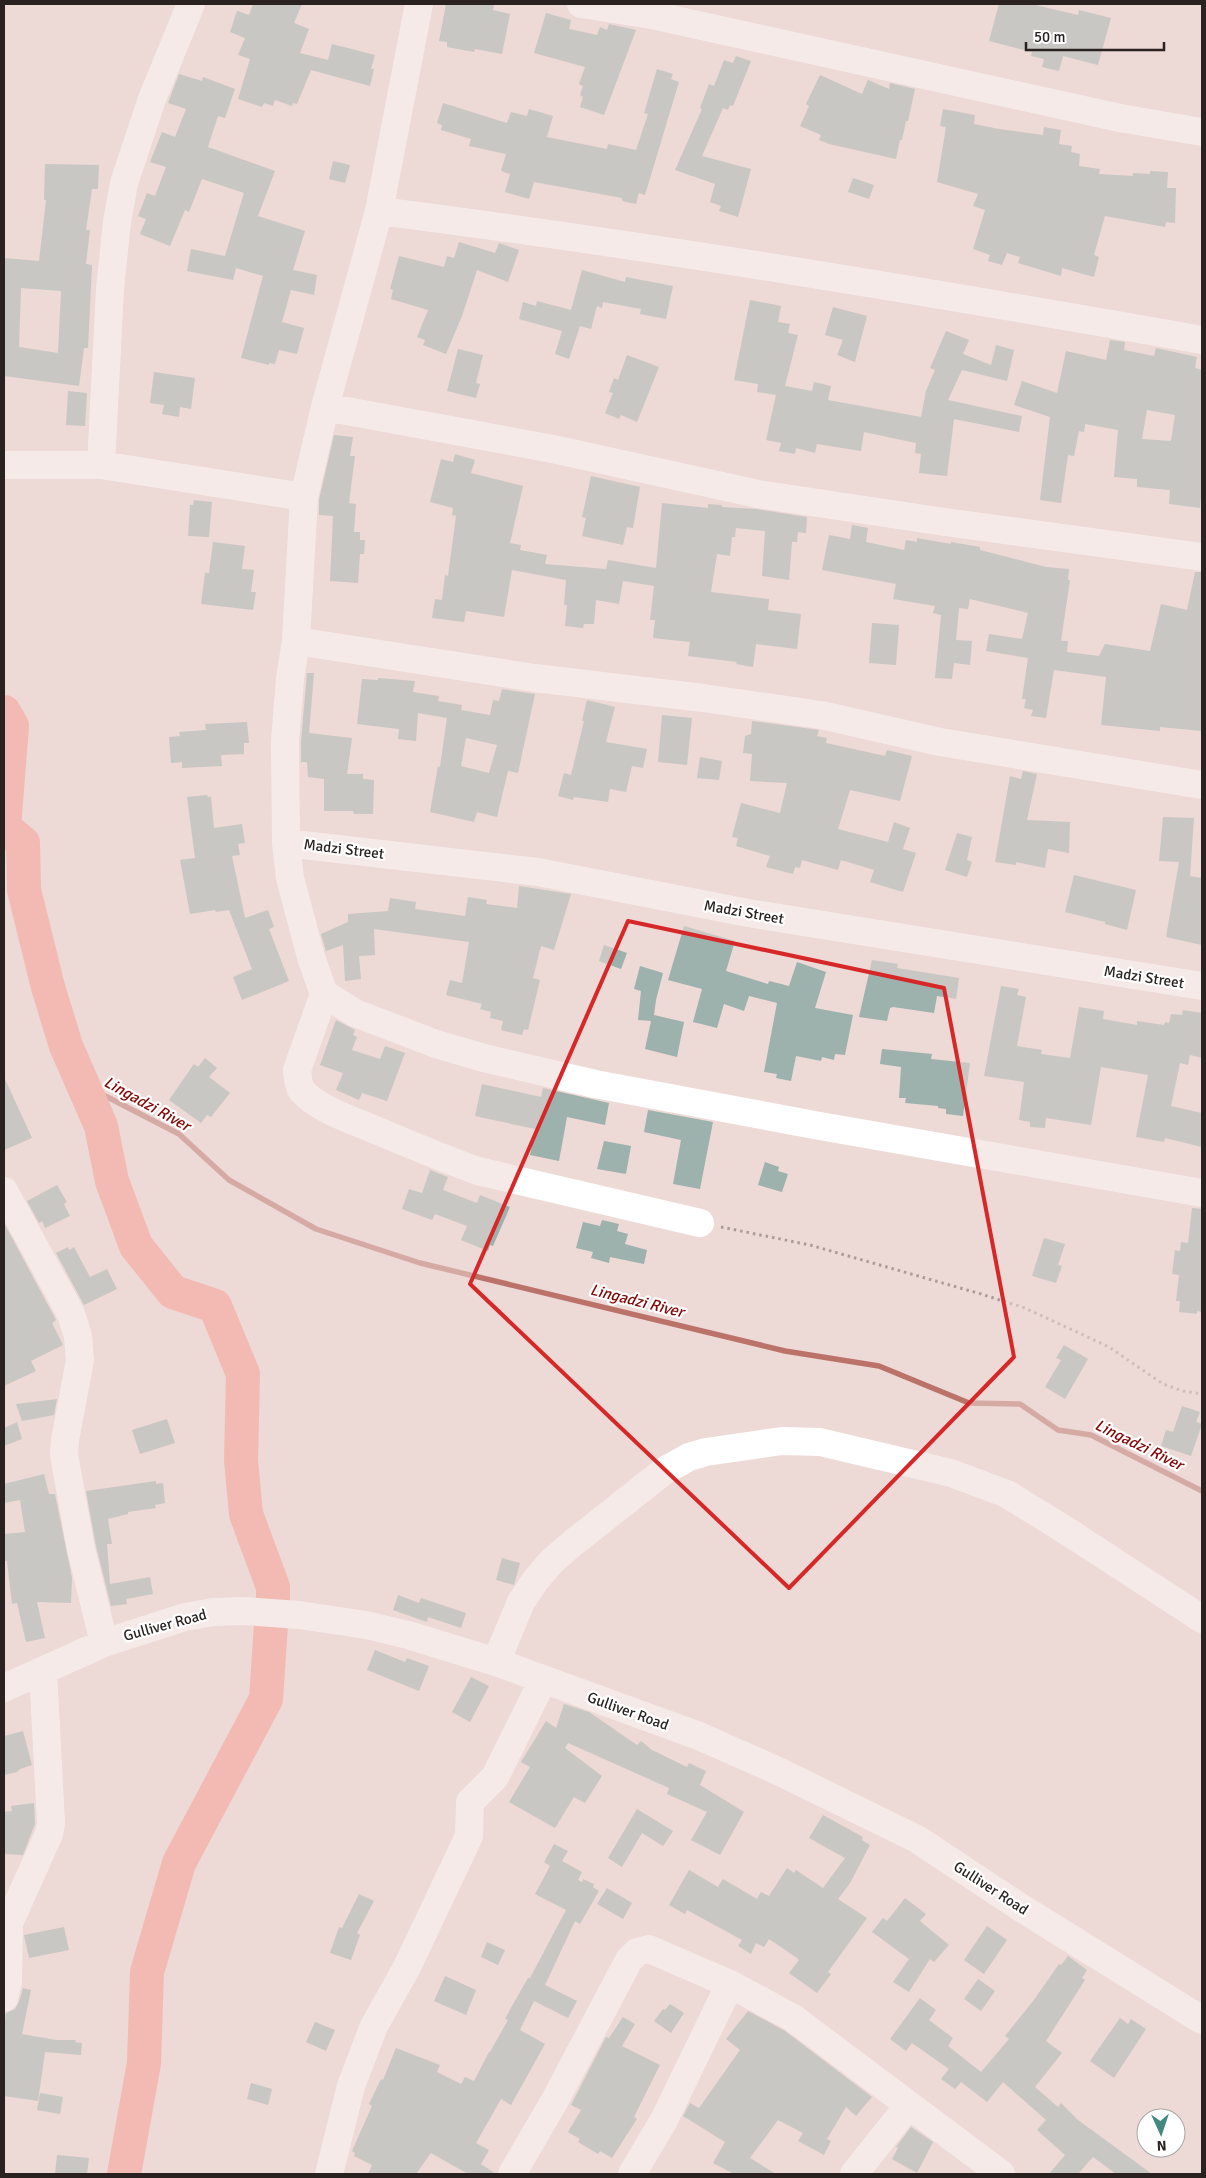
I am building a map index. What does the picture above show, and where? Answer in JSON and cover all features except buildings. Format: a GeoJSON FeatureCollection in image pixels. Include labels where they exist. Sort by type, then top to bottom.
{"type":"FeatureCollection","features":[{"type":"Feature","properties":{"kind":"street"},"geometry":{"type":"LineString","coordinates":[[102,465],[110,289],[117,222],[124,183],[152,99],[191,4]]}},
{"type":"Feature","properties":{"kind":"street"},"geometry":{"type":"LineString","coordinates":[[419,4],[379,211],[326,407],[304,498],[296,641],[290,679],[285,741],[286,842],[290,878],[311,957],[324,994],[298,1070],[298,1082],[302,1091],[313,1100],[344,1116],[478,1171],[700,1223]]}},
{"type":"Feature","properties":{"kind":"street"},"geometry":{"type":"LineString","coordinates":[[581,4],[652,15],[1120,118],[1202,132]]}},
{"type":"Feature","properties":{"kind":"street"},"geometry":{"type":"LineString","coordinates":[[379,211],[693,254],[1202,340]]}},
{"type":"Feature","properties":{"kind":"street"},"geometry":{"type":"LineString","coordinates":[[326,407],[553,449],[758,494],[1202,557]]}},
{"type":"Feature","properties":{"kind":"street"},"geometry":{"type":"LineString","coordinates":[[4,465],[102,465],[304,498]]}},
{"type":"Feature","properties":{"kind":"street"},"geometry":{"type":"LineString","coordinates":[[296,641],[535,678],[703,698],[821,715],[940,742],[1202,785]]}},
{"type":"Feature","properties":{"kind":"street","name":"Madzi Street"},"geometry":{"type":"LineString","coordinates":[[286,842],[538,872],[748,913],[1202,986]]}},
{"type":"Feature","properties":{"kind":"street"},"geometry":{"type":"LineString","coordinates":[[324,994],[355,1013],[436,1044],[484,1058],[594,1084],[1202,1193]]}},
{"type":"Feature","properties":{"kind":"street"},"geometry":{"type":"LineString","coordinates":[[4,1191],[71,1314],[78,1336],[80,1360],[65,1440],[64,1456],[83,1556],[104,1643]]}},
{"type":"Feature","properties":{"kind":"street"},"geometry":{"type":"LineString","coordinates":[[496,1662],[521,1602],[535,1581],[566,1550],[664,1471],[689,1457],[706,1452],[782,1441],[820,1442],[951,1473],[1006,1494],[1070,1533],[1202,1619]]}},
{"type":"Feature","properties":{"kind":"street","name":"Gulliver Road"},"geometry":{"type":"LineString","coordinates":[[4,1688],[104,1643],[185,1617],[213,1612],[244,1611],[299,1615],[366,1625],[408,1635],[496,1662],[699,1736],[778,1771],[917,1839],[1023,1909],[1202,2020]]}},
{"type":"Feature","properties":{"kind":"street"},"geometry":{"type":"LineString","coordinates":[[4,1998],[8,1982],[9,1923],[49,1834],[51,1823],[43,1671]]}},
{"type":"Feature","properties":{"kind":"street"},"geometry":{"type":"LineString","coordinates":[[329,2174],[351,2086],[374,2026],[408,1967],[469,1836],[470,1802],[495,1777],[543,1680]]}},
{"type":"Feature","properties":{"kind":"street"},"geometry":{"type":"LineString","coordinates":[[512,2174],[556,2100],[629,1960],[637,1952],[649,1949],[730,1984],[793,2018],[1001,2174]]}},
{"type":"Feature","properties":{"kind":"street"},"geometry":{"type":"LineString","coordinates":[[632,2174],[664,2120],[730,1984]]}},
{"type":"Feature","properties":{"kind":"street"},"geometry":{"type":"LineString","coordinates":[[854,2174],[909,2105]]}},
{"type":"Feature","properties":{"kind":"path"},"geometry":{"type":"LineString","coordinates":[[700,1223],[810,1245],[1024,1308],[1109,1347],[1163,1384],[1183,1391],[1202,1394]]}},
{"type":"Feature","properties":{"kind":"highlighted area"},"geometry":{"type":"Polygon","coordinates":[[[628,921],[944,988],[1014,1357],[789,1588],[470,1284],[628,921]]]}},
{"type":"Feature","properties":{"kind":"waterway"},"geometry":{"type":"LineString","coordinates":[[4,712],[12,726],[4,827],[23,843],[24,890],[48,987],[66,1046],[101,1126],[112,1181],[136,1246],[173,1292],[215,1306],[243,1374],[241,1460],[246,1514],[273,1587],[273,1602]]}},
{"type":"Feature","properties":{"kind":"waterway","name":"Lingadzi River"},"geometry":{"type":"LineString","coordinates":[[86,1086],[179,1134],[229,1180],[316,1229],[420,1263],[785,1351],[879,1366],[969,1403],[1020,1404],[1058,1430],[1091,1435],[1202,1491]]}},
{"type":"Feature","properties":{"kind":"waterway"},"geometry":{"type":"LineString","coordinates":[[124,2174],[144,2063],[147,1972],[179,1863],[266,1699],[271,1624]]}}]}
